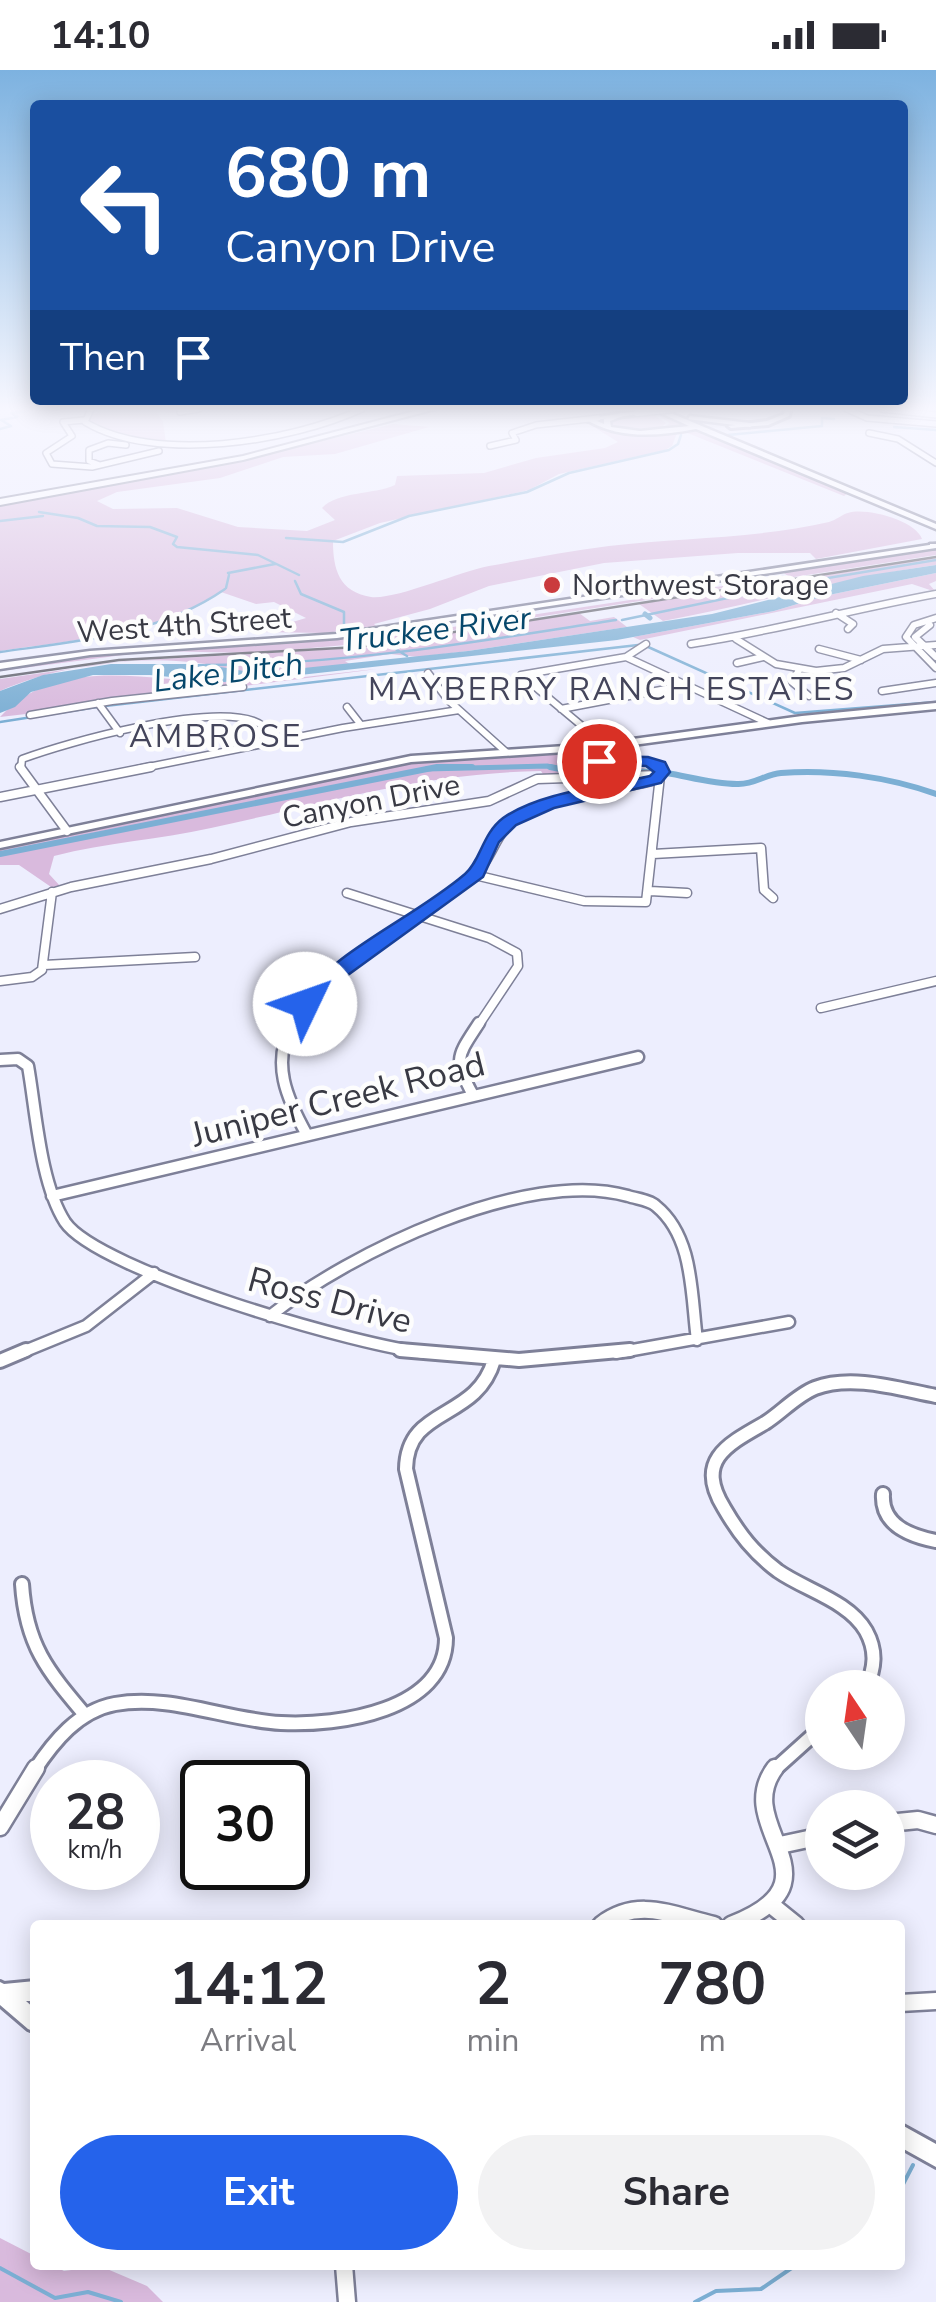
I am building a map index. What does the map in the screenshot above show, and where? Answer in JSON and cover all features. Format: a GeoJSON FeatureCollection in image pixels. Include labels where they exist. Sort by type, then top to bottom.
{"type":"FeatureCollection","features":[{"type":"Feature","properties":{"kind":"main road"},"geometry":{"type":"LineString","coordinates":[[909,513],[936,524]]}},
{"type":"Feature","properties":{"kind":"main road","name":"West 4th Street"},"geometry":{"type":"LineString","coordinates":[[0,666],[90,653],[337,636],[935,546]]}},
{"type":"Feature","properties":{"kind":"main road"},"geometry":{"type":"LineString","coordinates":[[0,845],[395,762],[606,746],[768,723],[936,706]]}},
{"type":"Feature","properties":{"kind":"street"},"geometry":{"type":"LineString","coordinates":[[690,644],[736,638],[835,612],[936,594]]}},
{"type":"Feature","properties":{"kind":"street"},"geometry":{"type":"LineString","coordinates":[[835,612],[854,624],[848,629]]}},
{"type":"Feature","properties":{"kind":"street"},"geometry":{"type":"LineString","coordinates":[[936,620],[916,634],[922,646],[936,657]]}},
{"type":"Feature","properties":{"kind":"street"},"geometry":{"type":"LineString","coordinates":[[936,620],[908,630],[906,639],[936,668]]}},
{"type":"Feature","properties":{"kind":"street"},"geometry":{"type":"LineString","coordinates":[[736,638],[764,657],[799,670],[837,670],[877,651],[936,645]]}},
{"type":"Feature","properties":{"kind":"street"},"geometry":{"type":"LineString","coordinates":[[606,746],[521,675],[626,657],[646,644]]}},
{"type":"Feature","properties":{"kind":"street"},"geometry":{"type":"LineString","coordinates":[[819,649],[861,660]]}},
{"type":"Feature","properties":{"kind":"street"},"geometry":{"type":"LineString","coordinates":[[626,657],[768,723]]}},
{"type":"Feature","properties":{"kind":"street"},"geometry":{"type":"LineString","coordinates":[[737,664],[764,657]]}},
{"type":"Feature","properties":{"kind":"street"},"geometry":{"type":"LineString","coordinates":[[799,670],[792,682],[810,696]]}},
{"type":"Feature","properties":{"kind":"street"},"geometry":{"type":"LineString","coordinates":[[428,673],[459,710],[506,752]]}},
{"type":"Feature","properties":{"kind":"street"},"geometry":{"type":"LineString","coordinates":[[882,691],[936,683]]}},
{"type":"Feature","properties":{"kind":"street"},"geometry":{"type":"LineString","coordinates":[[561,709],[686,685]]}},
{"type":"Feature","properties":{"kind":"street"},"geometry":{"type":"LineString","coordinates":[[30,715],[244,688]]}},
{"type":"Feature","properties":{"kind":"street"},"geometry":{"type":"LineString","coordinates":[[99,706],[120,733]]}},
{"type":"Feature","properties":{"kind":"street"},"geometry":{"type":"LineString","coordinates":[[346,708],[361,725]]}},
{"type":"Feature","properties":{"kind":"street"},"geometry":{"type":"LineString","coordinates":[[0,797],[361,725],[459,710]]}},
{"type":"Feature","properties":{"kind":"street"},"geometry":{"type":"LineString","coordinates":[[67,830],[19,766],[22,759],[120,733],[239,719],[259,723],[278,741]]}},
{"type":"Feature","properties":{"kind":"street"},"geometry":{"type":"LineString","coordinates":[[475,875],[539,892],[610,902],[648,900],[660,766],[652,762],[599,761],[583,748]]}},
{"type":"Feature","properties":{"kind":"street"},"geometry":{"type":"LineString","coordinates":[[306,1135],[282,1073],[282,1051],[292,1023],[324,984],[475,875],[484,863],[491,840],[517,817],[548,805],[650,782],[660,776]]}},
{"type":"Feature","properties":{"kind":"street","name":"Canyon Drive"},"geometry":{"type":"LineString","coordinates":[[0,909],[52,892],[219,857],[351,822],[490,801],[541,778],[660,776]]}},
{"type":"Feature","properties":{"kind":"street"},"geometry":{"type":"LineString","coordinates":[[653,854],[761,848],[764,890],[772,898]]}},
{"type":"Feature","properties":{"kind":"street"},"geometry":{"type":"LineString","coordinates":[[650,891],[686,892]]}},
{"type":"Feature","properties":{"kind":"street"},"geometry":{"type":"LineString","coordinates":[[0,981],[36,976],[44,965],[52,892]]}},
{"type":"Feature","properties":{"kind":"street"},"geometry":{"type":"LineString","coordinates":[[346,894],[498,941],[514,950],[518,966],[458,1054],[459,1069],[474,1095]]}},
{"type":"Feature","properties":{"kind":"street"},"geometry":{"type":"LineString","coordinates":[[44,965],[195,957]]}},
{"type":"Feature","properties":{"kind":"street"},"geometry":{"type":"LineString","coordinates":[[821,1008],[936,981]]}},
{"type":"Feature","properties":{"kind":"street","name":"Juniper Creek Road"},"geometry":{"type":"LineString","coordinates":[[52,1196],[638,1057]]}},
{"type":"Feature","properties":{"kind":"street","name":"Ross Drive"},"geometry":{"type":"LineString","coordinates":[[0,1060],[18,1059],[28,1066],[52,1196],[66,1224],[86,1240],[154,1273],[270,1316],[370,1345],[494,1360],[592,1356],[788,1322]]}},
{"type":"Feature","properties":{"kind":"street"},"geometry":{"type":"LineString","coordinates":[[270,1316],[318,1277],[485,1204],[527,1195],[602,1192],[644,1200],[678,1226],[684,1238],[697,1340]]}},
{"type":"Feature","properties":{"kind":"street"},"geometry":{"type":"LineString","coordinates":[[0,1361],[86,1326],[154,1273]]}},
{"type":"Feature","properties":{"kind":"street"},"geometry":{"type":"LineString","coordinates":[[0,1827],[59,1738],[85,1715],[127,1702],[268,1722],[319,1722],[398,1703],[428,1688],[444,1664],[446,1638],[406,1469],[405,1450],[416,1432],[483,1391],[492,1376],[494,1360]]}},
{"type":"Feature","properties":{"kind":"street"},"geometry":{"type":"LineString","coordinates":[[874,1670],[867,1632],[846,1610],[780,1572],[745,1544],[713,1488],[712,1465],[729,1442],[815,1388],[863,1382],[936,1396]]}},
{"type":"Feature","properties":{"kind":"street"},"geometry":{"type":"LineString","coordinates":[[883,1494],[881,1506],[889,1520],[911,1534],[936,1542]]}},
{"type":"Feature","properties":{"kind":"street"},"geometry":{"type":"LineString","coordinates":[[22,1584],[24,1620],[32,1648],[85,1715]]}},
{"type":"Feature","properties":{"kind":"street"},"geometry":{"type":"LineString","coordinates":[[748,1920],[770,1904],[784,1877],[780,1845],[765,1809],[764,1787],[776,1768],[805,1742]]}},
{"type":"Feature","properties":{"kind":"street"},"geometry":{"type":"LineString","coordinates":[[905,1821],[936,1825]]}},
{"type":"Feature","properties":{"kind":"street"},"geometry":{"type":"LineString","coordinates":[[780,1845],[805,1840]]}},
{"type":"Feature","properties":{"kind":"street"},"geometry":{"type":"LineString","coordinates":[[770,1904],[790,1920]]}},
{"type":"Feature","properties":{"kind":"street"},"geometry":{"type":"LineString","coordinates":[[607,1920],[616,1913],[646,1906],[696,1920]]}},
{"type":"Feature","properties":{"kind":"street"},"geometry":{"type":"LineString","coordinates":[[2,1992],[30,1991]]}},
{"type":"Feature","properties":{"kind":"street"},"geometry":{"type":"LineString","coordinates":[[2,1992],[30,2017]]}},
{"type":"Feature","properties":{"kind":"street"},"geometry":{"type":"LineString","coordinates":[[905,2003],[936,2002]]}},
{"type":"Feature","properties":{"kind":"street"},"geometry":{"type":"LineString","coordinates":[[905,2138],[936,2156]]}},
{"type":"Feature","properties":{"kind":"street"},"geometry":{"type":"LineString","coordinates":[[344,2270],[347,2302]]}},
{"type":"Feature","properties":{"kind":"shaded area"},"geometry":{"type":"Polygon","coordinates":[[[0,513],[194,513],[238,527],[307,531],[335,520],[328,513],[424,513],[380,523],[333,541],[340,578],[352,590],[371,597],[534,558],[609,546],[774,532],[829,522],[850,513],[878,514],[901,521],[922,539],[816,559],[810,553],[738,553],[604,563],[489,586],[376,626],[325,633],[259,632],[306,618],[274,602],[256,604],[221,592],[171,618],[143,627],[0,651],[0,513]]]}},
{"type":"Feature","properties":{"kind":"shaded area"},"geometry":{"type":"Polygon","coordinates":[[[936,548],[936,555],[370,643],[251,653],[154,651],[0,671],[46,661],[139,652],[373,632],[380,638],[788,576],[781,571],[936,548]]]}},
{"type":"Feature","properties":{"kind":"shaded area"},"geometry":{"type":"Polygon","coordinates":[[[936,558],[936,565],[663,621],[639,604],[936,558]]]}},
{"type":"Feature","properties":{"kind":"shaded area"},"geometry":{"type":"Polygon","coordinates":[[[936,573],[936,581],[929,584],[936,592],[912,584],[640,640],[633,637],[774,611],[824,596],[936,573]]]}},
{"type":"Feature","properties":{"kind":"shaded area"},"geometry":{"type":"Polygon","coordinates":[[[579,613],[590,621],[614,617],[627,627],[418,657],[390,654],[345,661],[351,665],[288,671],[245,672],[180,661],[113,663],[357,648],[579,613]]]}},
{"type":"Feature","properties":{"kind":"shaded area"},"geometry":{"type":"Polygon","coordinates":[[[77,668],[48,674],[0,691],[0,679],[77,668]]]}},
{"type":"Feature","properties":{"kind":"shaded area"},"geometry":{"type":"Polygon","coordinates":[[[377,669],[0,717],[24,697],[77,678],[135,676],[243,682],[377,669]]]}},
{"type":"Feature","properties":{"kind":"shaded area"},"geometry":{"type":"Polygon","coordinates":[[[576,752],[595,762],[628,764],[657,772],[545,777],[541,771],[414,783],[191,832],[54,856],[49,874],[61,887],[54,889],[19,865],[0,865],[0,849],[386,767],[454,758],[576,752]]]}},
{"type":"Feature","properties":{"kind":"shaded area"},"geometry":{"type":"Polygon","coordinates":[[[0,2238],[30,2253],[30,2270],[109,2270],[147,2286],[163,2302],[0,2302],[0,2238]]]}},
{"type":"Feature","properties":{"kind":"water"},"geometry":{"type":"Polygon","coordinates":[[[936,565],[936,573],[824,596],[774,611],[617,640],[224,682],[150,675],[93,675],[31,692],[15,707],[0,713],[0,691],[43,675],[111,664],[204,664],[255,673],[468,651],[712,614],[863,576],[936,565]]]}},
{"type":"Feature","properties":{"kind":"waterway"},"geometry":{"type":"LineString","coordinates":[[47,513],[78,518],[97,526],[150,527],[177,537],[173,544],[177,547],[258,555],[299,575]]}},
{"type":"Feature","properties":{"kind":"waterway"},"geometry":{"type":"LineString","coordinates":[[286,538],[343,542],[423,513]]}},
{"type":"Feature","properties":{"kind":"waterway"},"geometry":{"type":"LineString","coordinates":[[0,521],[43,516]]}},
{"type":"Feature","properties":{"kind":"waterway"},"geometry":{"type":"LineString","coordinates":[[622,620],[810,581],[936,560]]}},
{"type":"Feature","properties":{"kind":"waterway"},"geometry":{"type":"LineString","coordinates":[[228,573],[275,564]]}},
{"type":"Feature","properties":{"kind":"waterway"},"geometry":{"type":"LineString","coordinates":[[226,588],[229,575]]}},
{"type":"Feature","properties":{"kind":"waterway","name":"Truckee River"},"geometry":{"type":"LineString","coordinates":[[295,581],[301,594],[344,612],[344,624],[350,631]]}},
{"type":"Feature","properties":{"kind":"waterway"},"geometry":{"type":"LineString","coordinates":[[0,652],[117,634],[173,617],[225,589]]}},
{"type":"Feature","properties":{"kind":"waterway"},"geometry":{"type":"LineString","coordinates":[[645,614],[650,618]]}},
{"type":"Feature","properties":{"kind":"waterway","name":"Truckee River"},"geometry":{"type":"LineString","coordinates":[[399,651],[616,620]]}},
{"type":"Feature","properties":{"kind":"waterway","name":"Truckee River"},"geometry":{"type":"LineString","coordinates":[[357,637],[382,641]]}},
{"type":"Feature","properties":{"kind":"waterway","name":"Lake Ditch"},"geometry":{"type":"LineString","coordinates":[[105,706],[638,645]]}},
{"type":"Feature","properties":{"kind":"waterway","name":"Lake Ditch"},"geometry":{"type":"LineString","coordinates":[[646,646],[795,713],[936,702]]}},
{"type":"Feature","properties":{"kind":"waterway","name":"Truckee River"},"geometry":{"type":"LineString","coordinates":[[392,647],[399,651]]}},
{"type":"Feature","properties":{"kind":"waterway","name":"Truckee River"},"geometry":{"type":"LineString","coordinates":[[206,665],[309,661],[399,651]]}},
{"type":"Feature","properties":{"kind":"waterway","name":"Truckee River"},"geometry":{"type":"LineString","coordinates":[[399,651],[407,656]]}},
{"type":"Feature","properties":{"kind":"waterway","name":"Lake Ditch"},"geometry":{"type":"LineString","coordinates":[[0,722],[97,707]]}},
{"type":"Feature","properties":{"kind":"waterway"},"geometry":{"type":"LineString","coordinates":[[427,769],[472,767]]}},
{"type":"Feature","properties":{"kind":"waterway"},"geometry":{"type":"LineString","coordinates":[[550,767],[554,768]]}},
{"type":"Feature","properties":{"kind":"waterway"},"geometry":{"type":"LineString","coordinates":[[427,769],[554,768]]}},
{"type":"Feature","properties":{"kind":"waterway"},"geometry":{"type":"LineString","coordinates":[[554,768],[657,772]]}},
{"type":"Feature","properties":{"kind":"waterway"},"geometry":{"type":"LineString","coordinates":[[554,768],[560,769]]}},
{"type":"Feature","properties":{"kind":"waterway"},"geometry":{"type":"LineString","coordinates":[[0,854],[427,769]]}},
{"type":"Feature","properties":{"kind":"waterway"},"geometry":{"type":"LineString","coordinates":[[667,773],[737,784],[781,773],[840,773],[936,794]]}},
{"type":"Feature","properties":{"kind":"waterway"},"geometry":{"type":"LineString","coordinates":[[905,2180],[913,2165]]}},
{"type":"Feature","properties":{"kind":"waterway"},"geometry":{"type":"LineString","coordinates":[[0,2268],[55,2298],[88,2292],[121,2302]]}},
{"type":"Feature","properties":{"kind":"waterway"},"geometry":{"type":"LineString","coordinates":[[695,2302],[716,2291],[761,2289],[789,2270]]}},
{"type":"Feature","properties":{"kind":"railway"},"geometry":{"type":"LineString","coordinates":[[0,677],[119,660],[358,647],[936,557]]}},
{"type":"Feature","properties":{"kind":"place","name":"Northwest Storage"},"geometry":{"type":"Point","coordinates":[552,585]}},
{"type":"Feature","properties":{"kind":"district","name":"MAYBERRY RANCH ESTATES"},"geometry":{"type":"Point","coordinates":[612,689]}},
{"type":"Feature","properties":{"kind":"district","name":"AMBROSE"},"geometry":{"type":"Point","coordinates":[216,736]}},
{"type":"Feature","properties":{"kind":"route"},"geometry":{"type":"LineString","coordinates":[[305,1004],[324,984],[477,874],[491,840],[510,821],[548,805],[656,780],[662,772],[660,766],[648,761],[599,761]]}}]}
